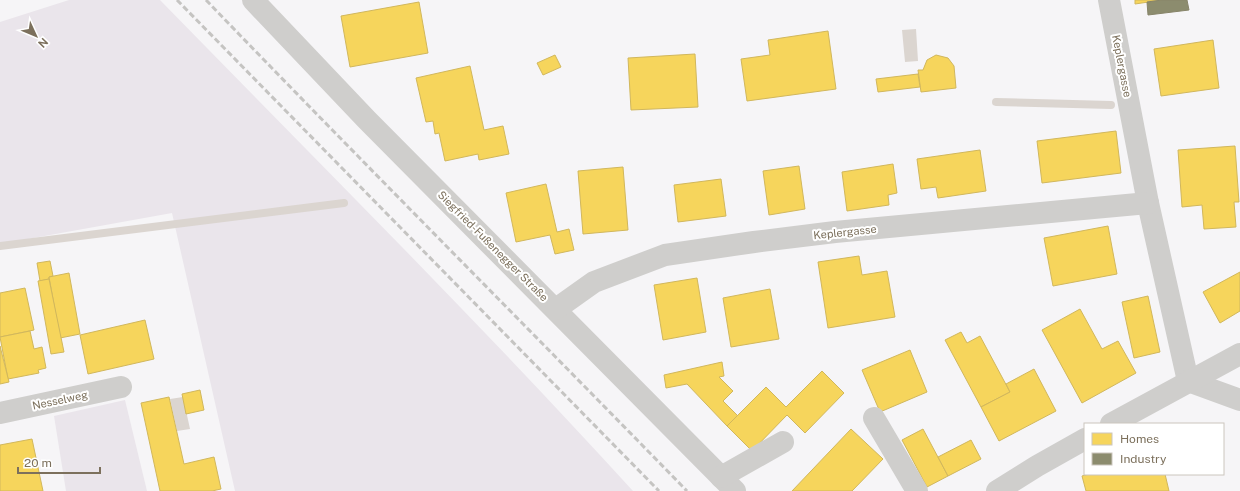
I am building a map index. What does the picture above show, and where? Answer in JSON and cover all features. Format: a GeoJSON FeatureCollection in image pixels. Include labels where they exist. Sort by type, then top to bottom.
{"type":"FeatureCollection","features":[{"type":"Feature","properties":{"kind":"street","name":"Siegfried-Fußenegger Straße"},"geometry":{"type":"LineString","coordinates":[[253,0],[367,120],[728,484]]}},
{"type":"Feature","properties":{"kind":"street","name":"Keplergasse"},"geometry":{"type":"LineString","coordinates":[[1109,0],[1148,203],[1188,381]]}},
{"type":"Feature","properties":{"kind":"street","name":"Keplergasse"},"geometry":{"type":"LineString","coordinates":[[556,309],[594,282],[665,255],[835,232],[1148,203]]}},
{"type":"Feature","properties":{"kind":"street"},"geometry":{"type":"LineString","coordinates":[[1113,423],[1240,354]]}},
{"type":"Feature","properties":{"kind":"street"},"geometry":{"type":"LineString","coordinates":[[1188,381],[1240,400]]}},
{"type":"Feature","properties":{"kind":"street","name":"Nesselweg"},"geometry":{"type":"LineString","coordinates":[[0,413],[121,387]]}},
{"type":"Feature","properties":{"kind":"street"},"geometry":{"type":"LineString","coordinates":[[874,418],[917,491]]}},
{"type":"Feature","properties":{"kind":"street"},"geometry":{"type":"LineString","coordinates":[[997,491],[1084,439]]}},
{"type":"Feature","properties":{"kind":"street"},"geometry":{"type":"LineString","coordinates":[[728,484],[783,442]]}},
{"type":"Feature","properties":{"kind":"shaded area"},"geometry":{"type":"Polygon","coordinates":[[[69,0],[160,0],[517,366],[633,491],[235,491],[172,213],[0,244],[0,22],[69,0]]]}},
{"type":"Feature","properties":{"kind":"shaded area"},"geometry":{"type":"Polygon","coordinates":[[[916,29],[918,61],[905,62],[902,30],[916,29]]]}},
{"type":"Feature","properties":{"kind":"shaded area"},"geometry":{"type":"Polygon","coordinates":[[[183,397],[190,429],[177,431],[170,399],[183,397]]]}},
{"type":"Feature","properties":{"kind":"shaded area"},"geometry":{"type":"Polygon","coordinates":[[[125,400],[147,491],[66,491],[54,416],[125,400]]]}},
{"type":"Feature","properties":{"kind":"building: Homes"},"geometry":{"type":"Polygon","coordinates":[[[1135,0],[1162,0],[1135,4],[1135,0]]]}},
{"type":"Feature","properties":{"kind":"building: Homes"},"geometry":{"type":"Polygon","coordinates":[[[419,2],[428,53],[350,67],[341,16],[419,2]]]}},
{"type":"Feature","properties":{"kind":"building: Homes"},"geometry":{"type":"Polygon","coordinates":[[[828,31],[836,89],[747,101],[741,59],[770,55],[768,40],[828,31]]]}},
{"type":"Feature","properties":{"kind":"building: Homes"},"geometry":{"type":"Polygon","coordinates":[[[1213,40],[1219,88],[1161,96],[1154,49],[1213,40]]]}},
{"type":"Feature","properties":{"kind":"building: Homes"},"geometry":{"type":"Polygon","coordinates":[[[695,54],[698,107],[631,110],[628,58],[695,54]]]}},
{"type":"Feature","properties":{"kind":"building: Homes"},"geometry":{"type":"Polygon","coordinates":[[[555,55],[561,67],[543,75],[537,63],[555,55]]]}},
{"type":"Feature","properties":{"kind":"building: Homes"},"geometry":{"type":"Polygon","coordinates":[[[936,55],[948,58],[954,66],[956,88],[921,92],[918,70],[923,70],[927,60],[936,55]]]}},
{"type":"Feature","properties":{"kind":"building: Homes"},"geometry":{"type":"Polygon","coordinates":[[[470,66],[484,130],[503,126],[509,154],[479,160],[478,154],[445,161],[439,133],[435,134],[433,121],[426,122],[416,78],[470,66]]]}},
{"type":"Feature","properties":{"kind":"building: Homes"},"geometry":{"type":"Polygon","coordinates":[[[918,74],[920,87],[878,92],[876,79],[918,74]]]}},
{"type":"Feature","properties":{"kind":"building: Homes"},"geometry":{"type":"Polygon","coordinates":[[[1116,131],[1121,173],[1042,183],[1037,141],[1116,131]]]}},
{"type":"Feature","properties":{"kind":"building: Homes"},"geometry":{"type":"Polygon","coordinates":[[[1235,146],[1239,202],[1234,202],[1236,227],[1204,229],[1202,205],[1182,207],[1178,150],[1235,146]]]}},
{"type":"Feature","properties":{"kind":"building: Homes"},"geometry":{"type":"Polygon","coordinates":[[[980,150],[986,191],[938,198],[936,187],[921,189],[917,159],[980,150]]]}},
{"type":"Feature","properties":{"kind":"building: Homes"},"geometry":{"type":"Polygon","coordinates":[[[893,164],[897,193],[888,195],[889,205],[847,211],[842,172],[893,164]]]}},
{"type":"Feature","properties":{"kind":"building: Homes"},"geometry":{"type":"Polygon","coordinates":[[[799,166],[805,209],[769,215],[763,171],[799,166]]]}},
{"type":"Feature","properties":{"kind":"building: Homes"},"geometry":{"type":"Polygon","coordinates":[[[623,167],[628,230],[583,234],[578,171],[623,167]]]}},
{"type":"Feature","properties":{"kind":"building: Homes"},"geometry":{"type":"Polygon","coordinates":[[[721,179],[726,216],[678,222],[674,185],[721,179]]]}},
{"type":"Feature","properties":{"kind":"building: Homes"},"geometry":{"type":"Polygon","coordinates":[[[546,184],[557,232],[569,229],[574,250],[555,254],[550,235],[516,242],[506,193],[546,184]]]}},
{"type":"Feature","properties":{"kind":"building: Homes"},"geometry":{"type":"Polygon","coordinates":[[[1108,226],[1117,274],[1053,286],[1044,238],[1108,226]]]}},
{"type":"Feature","properties":{"kind":"building: Homes"},"geometry":{"type":"Polygon","coordinates":[[[859,256],[862,275],[887,271],[895,317],[828,328],[818,262],[859,256]]]}},
{"type":"Feature","properties":{"kind":"building: Homes"},"geometry":{"type":"Polygon","coordinates":[[[50,261],[53,276],[49,277],[49,279],[40,281],[37,263],[50,261]]]}},
{"type":"Feature","properties":{"kind":"building: Homes"},"geometry":{"type":"Polygon","coordinates":[[[1240,272],[1240,311],[1220,323],[1203,292],[1240,272]]]}},
{"type":"Feature","properties":{"kind":"building: Homes"},"geometry":{"type":"Polygon","coordinates":[[[69,273],[80,334],[60,338],[49,277],[69,273]]]}},
{"type":"Feature","properties":{"kind":"building: Homes"},"geometry":{"type":"Polygon","coordinates":[[[697,278],[706,332],[663,340],[654,285],[697,278]]]}},
{"type":"Feature","properties":{"kind":"building: Homes"},"geometry":{"type":"Polygon","coordinates":[[[49,279],[64,352],[51,354],[38,281],[49,279]]]}},
{"type":"Feature","properties":{"kind":"building: Homes"},"geometry":{"type":"Polygon","coordinates":[[[25,288],[34,330],[0,337],[0,293],[25,288]]]}},
{"type":"Feature","properties":{"kind":"building: Homes"},"geometry":{"type":"Polygon","coordinates":[[[770,289],[779,339],[731,347],[723,298],[770,289]]]}},
{"type":"Feature","properties":{"kind":"building: Homes"},"geometry":{"type":"Polygon","coordinates":[[[1148,296],[1160,352],[1134,358],[1122,302],[1148,296]]]}},
{"type":"Feature","properties":{"kind":"building: Homes"},"geometry":{"type":"Polygon","coordinates":[[[1080,309],[1102,349],[1118,341],[1136,373],[1082,403],[1042,330],[1080,309]]]}},
{"type":"Feature","properties":{"kind":"building: Homes"},"geometry":{"type":"Polygon","coordinates":[[[145,320],[154,359],[88,374],[80,335],[145,320]]]}},
{"type":"Feature","properties":{"kind":"building: Homes"},"geometry":{"type":"Polygon","coordinates":[[[30,331],[34,349],[42,347],[46,368],[38,370],[39,373],[8,379],[0,337],[30,331]]]}},
{"type":"Feature","properties":{"kind":"building: Homes"},"geometry":{"type":"Polygon","coordinates":[[[961,332],[967,343],[980,336],[1010,392],[981,407],[945,340],[961,332]]]}},
{"type":"Feature","properties":{"kind":"building: Homes"},"geometry":{"type":"Polygon","coordinates":[[[0,346],[9,382],[0,384],[0,346]]]}},
{"type":"Feature","properties":{"kind":"building: Homes"},"geometry":{"type":"Polygon","coordinates":[[[910,350],[927,392],[880,412],[862,370],[910,350]]]}},
{"type":"Feature","properties":{"kind":"building: Homes"},"geometry":{"type":"Polygon","coordinates":[[[722,362],[724,376],[719,377],[733,391],[723,401],[738,416],[727,426],[687,384],[666,388],[664,375],[722,362]]]}},
{"type":"Feature","properties":{"kind":"building: Homes"},"geometry":{"type":"Polygon","coordinates":[[[1034,369],[1056,411],[999,441],[981,407],[1010,392],[1006,384],[1034,369]]]}},
{"type":"Feature","properties":{"kind":"building: Homes"},"geometry":{"type":"Polygon","coordinates":[[[822,371],[844,393],[805,433],[787,415],[752,451],[727,426],[766,387],[786,407],[822,371]]]}},
{"type":"Feature","properties":{"kind":"building: Homes"},"geometry":{"type":"Polygon","coordinates":[[[200,390],[204,410],[186,414],[182,394],[200,390]]]}},
{"type":"Feature","properties":{"kind":"building: Homes"},"geometry":{"type":"Polygon","coordinates":[[[169,397],[184,464],[214,457],[221,489],[212,491],[160,491],[141,403],[169,397]]]}},
{"type":"Feature","properties":{"kind":"building: Homes"},"geometry":{"type":"Polygon","coordinates":[[[851,429],[883,459],[852,491],[792,491],[851,429]]]}},
{"type":"Feature","properties":{"kind":"building: Homes"},"geometry":{"type":"Polygon","coordinates":[[[923,429],[948,476],[927,487],[902,440],[923,429]]]}},
{"type":"Feature","properties":{"kind":"building: Homes"},"geometry":{"type":"Polygon","coordinates":[[[32,439],[43,491],[0,491],[0,445],[32,439]]]}},
{"type":"Feature","properties":{"kind":"building: Homes"},"geometry":{"type":"Polygon","coordinates":[[[971,440],[981,459],[948,476],[938,457],[971,440]]]}},
{"type":"Feature","properties":{"kind":"building: Homes"},"geometry":{"type":"Polygon","coordinates":[[[1165,475],[1169,491],[1086,491],[1082,476],[1165,475]]]}},
{"type":"Feature","properties":{"kind":"building: Industry"},"geometry":{"type":"Polygon","coordinates":[[[1162,0],[1187,0],[1189,10],[1148,15],[1147,2],[1162,0]]]}},
{"type":"Feature","properties":{"kind":"waterway"},"geometry":{"type":"LineString","coordinates":[[996,102],[1111,105]]}},
{"type":"Feature","properties":{"kind":"waterway"},"geometry":{"type":"LineString","coordinates":[[0,246],[344,203]]}},
{"type":"Feature","properties":{"kind":"railway"},"geometry":{"type":"LineString","coordinates":[[177,0],[659,491]]}},
{"type":"Feature","properties":{"kind":"railway"},"geometry":{"type":"LineString","coordinates":[[206,0],[687,491]]}}]}
